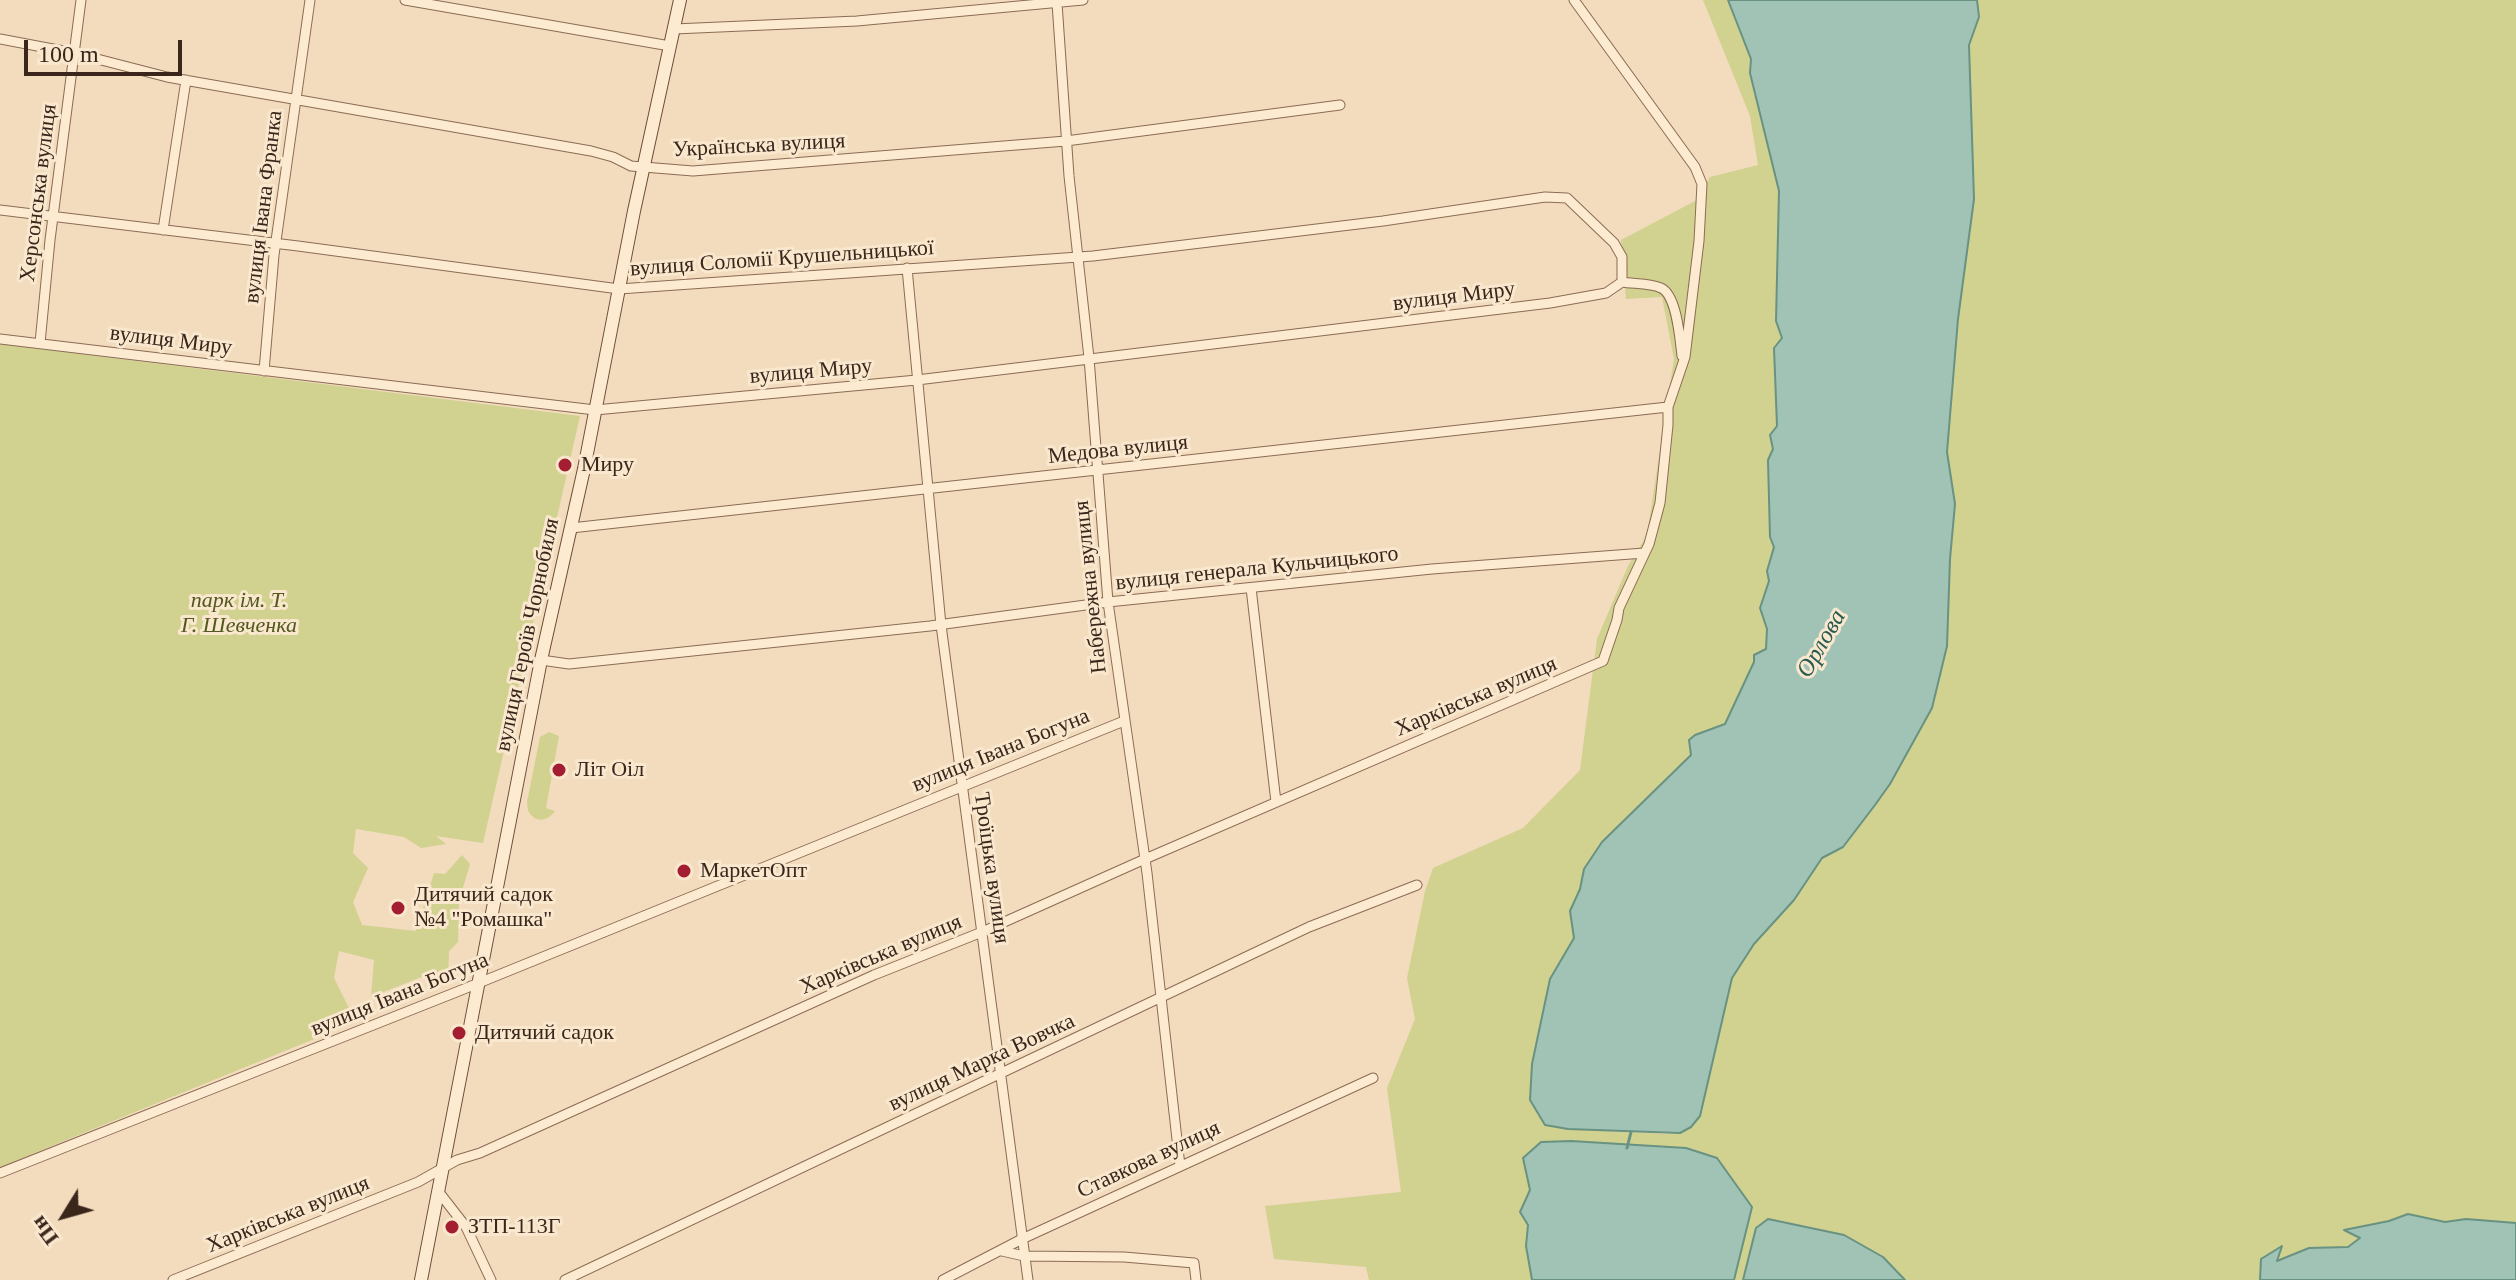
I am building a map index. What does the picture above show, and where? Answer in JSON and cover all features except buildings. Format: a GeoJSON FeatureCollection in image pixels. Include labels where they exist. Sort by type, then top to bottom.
{"type":"FeatureCollection","features":[{"type":"Feature","properties":{"kind":"street","name":"Херсонська вулиця"},"geometry":{"type":"LineString","coordinates":[[40,343],[81,0]]}},
{"type":"Feature","properties":{"kind":"street","name":"вулиця Івана Франка"},"geometry":{"type":"LineString","coordinates":[[264,371],[276,243],[310,0]]}},
{"type":"Feature","properties":{"kind":"street"},"geometry":{"type":"LineString","coordinates":[[405,0],[670,46]]}},
{"type":"Feature","properties":{"kind":"street","name":"вулиця Героїв Чорнобиля"},"geometry":{"type":"LineString","coordinates":[[421,1280],[541,660],[680,0]]}},
{"type":"Feature","properties":{"kind":"street"},"geometry":{"type":"LineString","coordinates":[[674,29],[857,21],[1083,0]]}},
{"type":"Feature","properties":{"kind":"street"},"geometry":{"type":"LineString","coordinates":[[1574,0],[1695,167],[1702,184],[1690,331],[1668,407],[1660,503],[1644,553]]}},
{"type":"Feature","properties":{"kind":"street","name":"Набережна вулиця"},"geometry":{"type":"LineString","coordinates":[[1057,3],[1066,141],[1089,358],[1108,602],[1145,859],[1180,1166]]}},
{"type":"Feature","properties":{"kind":"street","name":"Українська вулиця"},"geometry":{"type":"LineString","coordinates":[[0,39],[186,80],[591,151],[631,166],[693,171],[1066,141],[1340,105]]}},
{"type":"Feature","properties":{"kind":"street"},"geometry":{"type":"LineString","coordinates":[[163,230],[186,80]]}},
{"type":"Feature","properties":{"kind":"street","name":"вулиця Соломії Крушельницької"},"geometry":{"type":"LineString","coordinates":[[0,210],[619,289],[1076,256],[1383,221],[1545,197],[1567,198],[1609,237],[1619,249],[1623,264],[1622,282]]}},
{"type":"Feature","properties":{"kind":"street","name":"Троїцька вулиця"},"geometry":{"type":"LineString","coordinates":[[907,268],[941,625],[1028,1280]]}},
{"type":"Feature","properties":{"kind":"street"},"geometry":{"type":"LineString","coordinates":[[1622,282],[1660,287],[1668,293],[1676,318],[1683,362]]}},
{"type":"Feature","properties":{"kind":"street","name":"вулиця Миру"},"geometry":{"type":"LineString","coordinates":[[0,339],[595,410],[917,380],[1550,303],[1606,293],[1622,282]]}},
{"type":"Feature","properties":{"kind":"street","name":"Медова вулиця"},"geometry":{"type":"LineString","coordinates":[[571,528],[1668,407]]}},
{"type":"Feature","properties":{"kind":"street","name":"вулиця генерала Кульчицького"},"geometry":{"type":"LineString","coordinates":[[541,660],[569,664],[941,625],[1108,602],[1432,569],[1644,553]]}},
{"type":"Feature","properties":{"kind":"street","name":"Харківська вулиця"},"geometry":{"type":"LineString","coordinates":[[173,1280],[405,1188],[457,1160],[480,1153],[874,975],[982,932],[1603,661],[1619,608],[1644,553]]}},
{"type":"Feature","properties":{"kind":"street"},"geometry":{"type":"LineString","coordinates":[[1251,588],[1276,802]]}},
{"type":"Feature","properties":{"kind":"street","name":"вулиця Івана Богуна"},"geometry":{"type":"LineString","coordinates":[[0,1173],[479,983],[1124,721]]}},
{"type":"Feature","properties":{"kind":"street","name":"вулиця Марка Вовчка"},"geometry":{"type":"LineString","coordinates":[[565,1280],[1309,927],[1417,885]]}},
{"type":"Feature","properties":{"kind":"street","name":"Ставкова вулиця"},"geometry":{"type":"LineString","coordinates":[[943,1280],[1022,1239],[1373,1078]]}},
{"type":"Feature","properties":{"kind":"street"},"geometry":{"type":"LineString","coordinates":[[438,1191],[466,1227],[491,1280]]}},
{"type":"Feature","properties":{"kind":"street"},"geometry":{"type":"LineString","coordinates":[[1002,1251],[1024,1256],[1124,1257],[1194,1263],[1196,1280]]}},
{"type":"Feature","properties":{"kind":"green space"},"geometry":{"type":"Polygon","coordinates":[[[1703,0],[1728,0],[1751,59],[1750,73],[1779,191],[1776,321],[1783,338],[1774,349],[1777,420],[1768,460],[1770,537],[1774,547],[1767,570],[1769,581],[1760,608],[1767,629],[1766,649],[1754,655],[1755,662],[1725,724],[1695,735],[1691,754],[1584,869],[1580,889],[1570,911],[1574,938],[1550,979],[1544,1013],[1568,1129],[1668,1134],[1686,1129],[1700,1116],[1732,978],[1754,944],[1794,900],[1822,858],[1843,847],[1875,805],[1932,708],[1947,646],[1955,504],[1947,452],[1958,319],[1974,199],[1969,45],[1979,17],[1977,0],[2516,0],[2516,1223],[2466,1219],[2445,1222],[2408,1214],[2345,1230],[2360,1238],[2348,1247],[2309,1248],[2276,1262],[2282,1247],[2261,1259],[2260,1280],[1905,1280],[1756,1228],[1743,1280],[1734,1280],[1751,1207],[1717,1158],[1686,1148],[1571,1141],[1523,1158],[1530,1190],[1520,1212],[1528,1225],[1526,1246],[1532,1280],[1369,1280],[1366,1267],[1274,1259],[1265,1206],[1401,1192],[1387,1088],[1415,1019],[1407,978],[1425,891],[1433,868],[1523,828],[1580,770],[1597,639],[1628,566],[1647,535],[1674,359],[1662,297],[1626,299],[1621,240],[1695,201],[1710,177],[1758,165],[1750,116],[1703,0]]]}},
{"type":"Feature","properties":{"kind":"green space","name":"парк ім. Т. Г. Шевченка"},"geometry":{"type":"Polygon","coordinates":[[[0,344],[580,416],[483,843],[436,836],[446,844],[421,848],[404,837],[356,829],[353,853],[368,868],[353,902],[362,925],[416,931],[434,873],[445,874],[462,855],[470,864],[459,901],[458,942],[449,951],[448,980],[424,976],[371,997],[374,960],[339,951],[334,978],[356,1022],[0,1167],[0,344]]]}},
{"type":"Feature","properties":{"kind":"green space"},"geometry":{"type":"Polygon","coordinates":[[[549,732],[559,736],[546,808],[555,811],[541,820],[531,815],[527,802],[540,737],[549,732]]]}},
{"type":"Feature","properties":{"kind":"water"},"geometry":{"type":"Polygon","coordinates":[[[1728,0],[1977,0],[1979,17],[1969,45],[1974,199],[1958,319],[1947,452],[1955,504],[1947,646],[1932,708],[1890,784],[1843,847],[1822,858],[1794,900],[1754,944],[1732,978],[1700,1116],[1691,1127],[1680,1133],[1568,1129],[1545,1125],[1530,1100],[1532,1064],[1550,979],[1574,938],[1570,911],[1580,889],[1584,869],[1602,842],[1691,755],[1689,740],[1725,724],[1754,662],[1754,655],[1766,649],[1767,629],[1760,608],[1769,581],[1767,571],[1774,547],[1770,537],[1768,460],[1773,449],[1770,435],[1777,426],[1774,348],[1782,338],[1776,321],[1779,191],[1750,73],[1751,59],[1728,0]]]}},
{"type":"Feature","properties":{"kind":"water"},"geometry":{"type":"Polygon","coordinates":[[[1541,1142],[1686,1148],[1717,1158],[1752,1207],[1734,1280],[1532,1280],[1526,1246],[1528,1225],[1520,1212],[1530,1190],[1523,1158],[1541,1142]]]}},
{"type":"Feature","properties":{"kind":"water"},"geometry":{"type":"Polygon","coordinates":[[[2408,1214],[2445,1222],[2466,1219],[2516,1223],[2516,1280],[2260,1280],[2261,1259],[2282,1246],[2277,1261],[2309,1248],[2348,1247],[2360,1238],[2344,1230],[2408,1214]]]}},
{"type":"Feature","properties":{"kind":"water"},"geometry":{"type":"Polygon","coordinates":[[[1768,1219],[1844,1235],[1883,1257],[1905,1280],[1743,1280],[1756,1228],[1768,1219]]]}},
{"type":"Feature","properties":{"kind":"waterway","name":"Орлова"},"geometry":{"type":"LineString","coordinates":[[1627,1148],[1631,1132]]}},
{"type":"Feature","properties":{"kind":"place","name":"Миру"},"geometry":{"type":"Point","coordinates":[565,465]}},
{"type":"Feature","properties":{"kind":"place","name":"Літ Оіл"},"geometry":{"type":"Point","coordinates":[559,770]}},
{"type":"Feature","properties":{"kind":"place","name":"МаркетОпт"},"geometry":{"type":"Point","coordinates":[684,871]}},
{"type":"Feature","properties":{"kind":"place","name":"Дитячий садок №4 \"Ромашка\""},"geometry":{"type":"Point","coordinates":[398,908]}},
{"type":"Feature","properties":{"kind":"place","name":"Дитячий садок"},"geometry":{"type":"Point","coordinates":[459,1033]}},
{"type":"Feature","properties":{"kind":"place","name":"ЗТП-113Г"},"geometry":{"type":"Point","coordinates":[452,1227]}}]}
